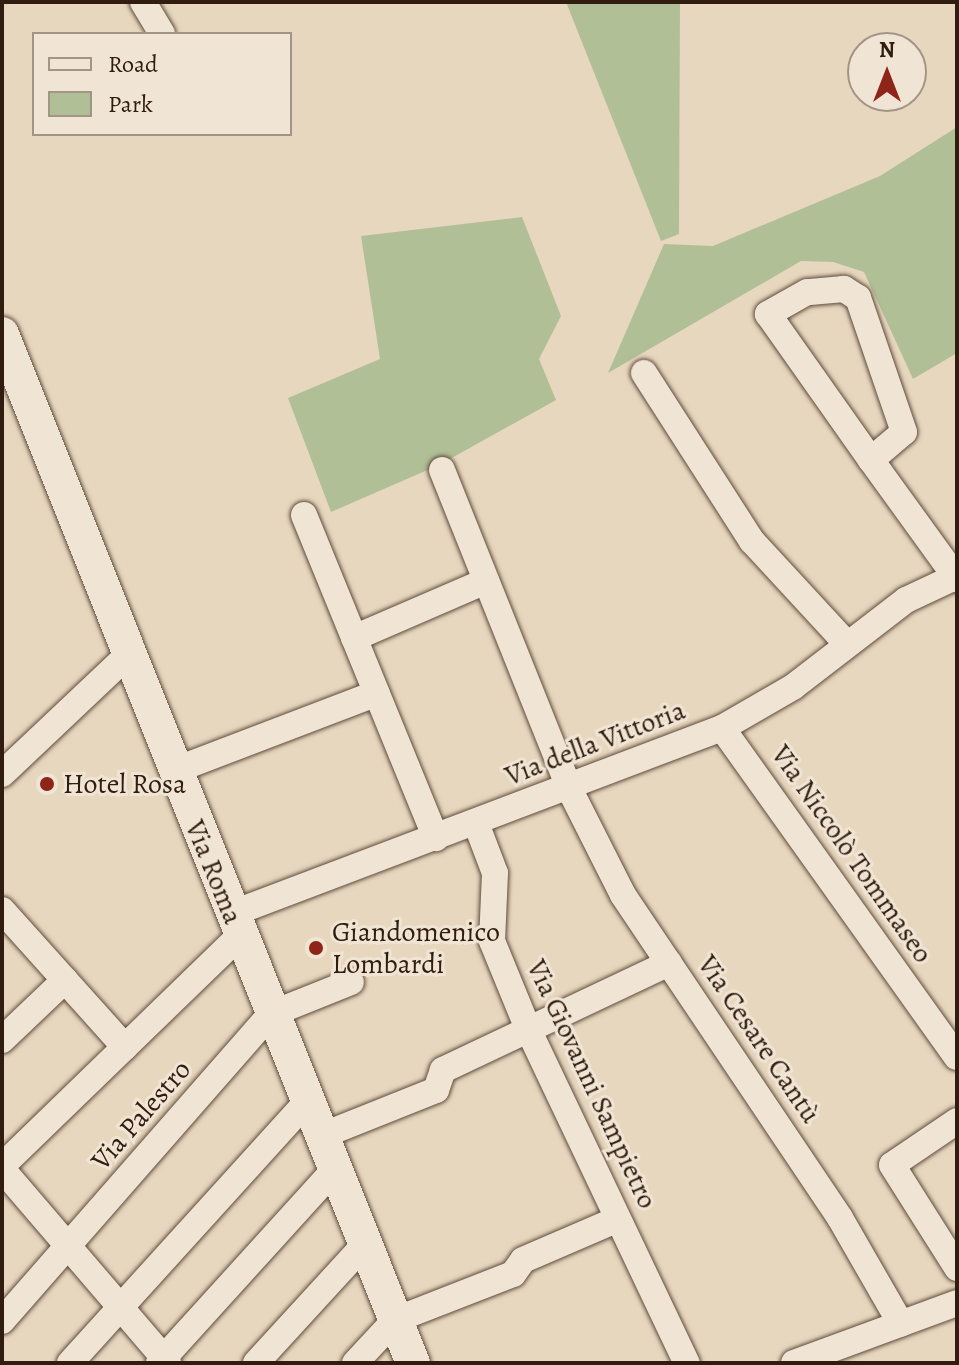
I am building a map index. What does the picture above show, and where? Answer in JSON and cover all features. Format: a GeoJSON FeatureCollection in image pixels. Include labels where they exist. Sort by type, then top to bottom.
{"type":"FeatureCollection","features":[{"type":"Feature","properties":{"kind":"street"},"geometry":{"type":"LineString","coordinates":[[143,2],[161,32]]}},
{"type":"Feature","properties":{"kind":"street"},"geometry":{"type":"LineString","coordinates":[[871,460],[904,432],[858,298],[844,289],[825,288],[807,292],[768,314],[871,460],[956,578]]}},
{"type":"Feature","properties":{"kind":"street","name":"Via Roma"},"geometry":{"type":"LineString","coordinates":[[2,334],[173,771],[413,1363]]}},
{"type":"Feature","properties":{"kind":"street"},"geometry":{"type":"LineString","coordinates":[[644,373],[752,541],[847,644]]}},
{"type":"Feature","properties":{"kind":"street","name":"Via Cesare Cantù"},"geometry":{"type":"LineString","coordinates":[[442,470],[569,788],[623,895],[840,1218],[901,1324]]}},
{"type":"Feature","properties":{"kind":"street"},"geometry":{"type":"LineString","coordinates":[[304,515],[436,838]]}},
{"type":"Feature","properties":{"kind":"street","name":"Via della Vittoria"},"geometry":{"type":"LineString","coordinates":[[2,1168],[125,1047],[235,925],[436,838],[722,728],[793,687],[906,600],[956,578]]}},
{"type":"Feature","properties":{"kind":"street"},"geometry":{"type":"LineString","coordinates":[[354,638],[486,581]]}},
{"type":"Feature","properties":{"kind":"street"},"geometry":{"type":"LineString","coordinates":[[2,774],[128,655]]}},
{"type":"Feature","properties":{"kind":"street"},"geometry":{"type":"LineString","coordinates":[[173,771],[377,693]]}},
{"type":"Feature","properties":{"kind":"street","name":"Via Niccolò Tommaseo"},"geometry":{"type":"LineString","coordinates":[[722,728],[957,1057]]}},
{"type":"Feature","properties":{"kind":"street","name":"Via Giovanni Sampietro"},"geometry":{"type":"LineString","coordinates":[[476,823],[495,873],[492,941],[529,1031],[687,1363]]}},
{"type":"Feature","properties":{"kind":"street"},"geometry":{"type":"LineString","coordinates":[[3,915],[125,1047]]}},
{"type":"Feature","properties":{"kind":"street"},"geometry":{"type":"LineString","coordinates":[[321,1136],[436,1090],[443,1070],[669,963]]}},
{"type":"Feature","properties":{"kind":"street"},"geometry":{"type":"LineString","coordinates":[[2,1040],[65,980]]}},
{"type":"Feature","properties":{"kind":"street","name":"Via Palestro"},"geometry":{"type":"LineString","coordinates":[[4,1314],[69,1247],[271,1014],[351,982]]}},
{"type":"Feature","properties":{"kind":"street"},"geometry":{"type":"LineString","coordinates":[[70,1363],[307,1102]]}},
{"type":"Feature","properties":{"kind":"street"},"geometry":{"type":"LineString","coordinates":[[957,1121],[892,1165],[957,1268]]}},
{"type":"Feature","properties":{"kind":"street"},"geometry":{"type":"LineString","coordinates":[[2,1168],[122,1306],[164,1361],[334,1170]]}},
{"type":"Feature","properties":{"kind":"street"},"geometry":{"type":"LineString","coordinates":[[355,1363],[395,1320],[513,1274],[523,1260],[618,1219]]}},
{"type":"Feature","properties":{"kind":"street"},"geometry":{"type":"LineString","coordinates":[[256,1363],[365,1244]]}},
{"type":"Feature","properties":{"kind":"street"},"geometry":{"type":"LineString","coordinates":[[794,1363],[957,1303]]}},
{"type":"Feature","properties":{"kind":"green space"},"geometry":{"type":"Polygon","coordinates":[[[566,2],[680,2],[679,234],[661,241],[566,2]]]}},
{"type":"Feature","properties":{"kind":"green space"},"geometry":{"type":"Polygon","coordinates":[[[957,127],[957,353],[913,379],[864,272],[833,262],[801,261],[608,373],[664,244],[713,246],[880,176],[957,127]]]}},
{"type":"Feature","properties":{"kind":"green space"},"geometry":{"type":"Polygon","coordinates":[[[522,217],[561,316],[539,359],[556,400],[439,465],[331,512],[288,398],[380,359],[361,236],[522,217]]]}},
{"type":"Feature","properties":{"kind":"place","name":"Hotel Rosa"},"geometry":{"type":"Point","coordinates":[47,784]}},
{"type":"Feature","properties":{"kind":"place","name":"Giandomenico Lombardi"},"geometry":{"type":"Point","coordinates":[316,948]}}]}
